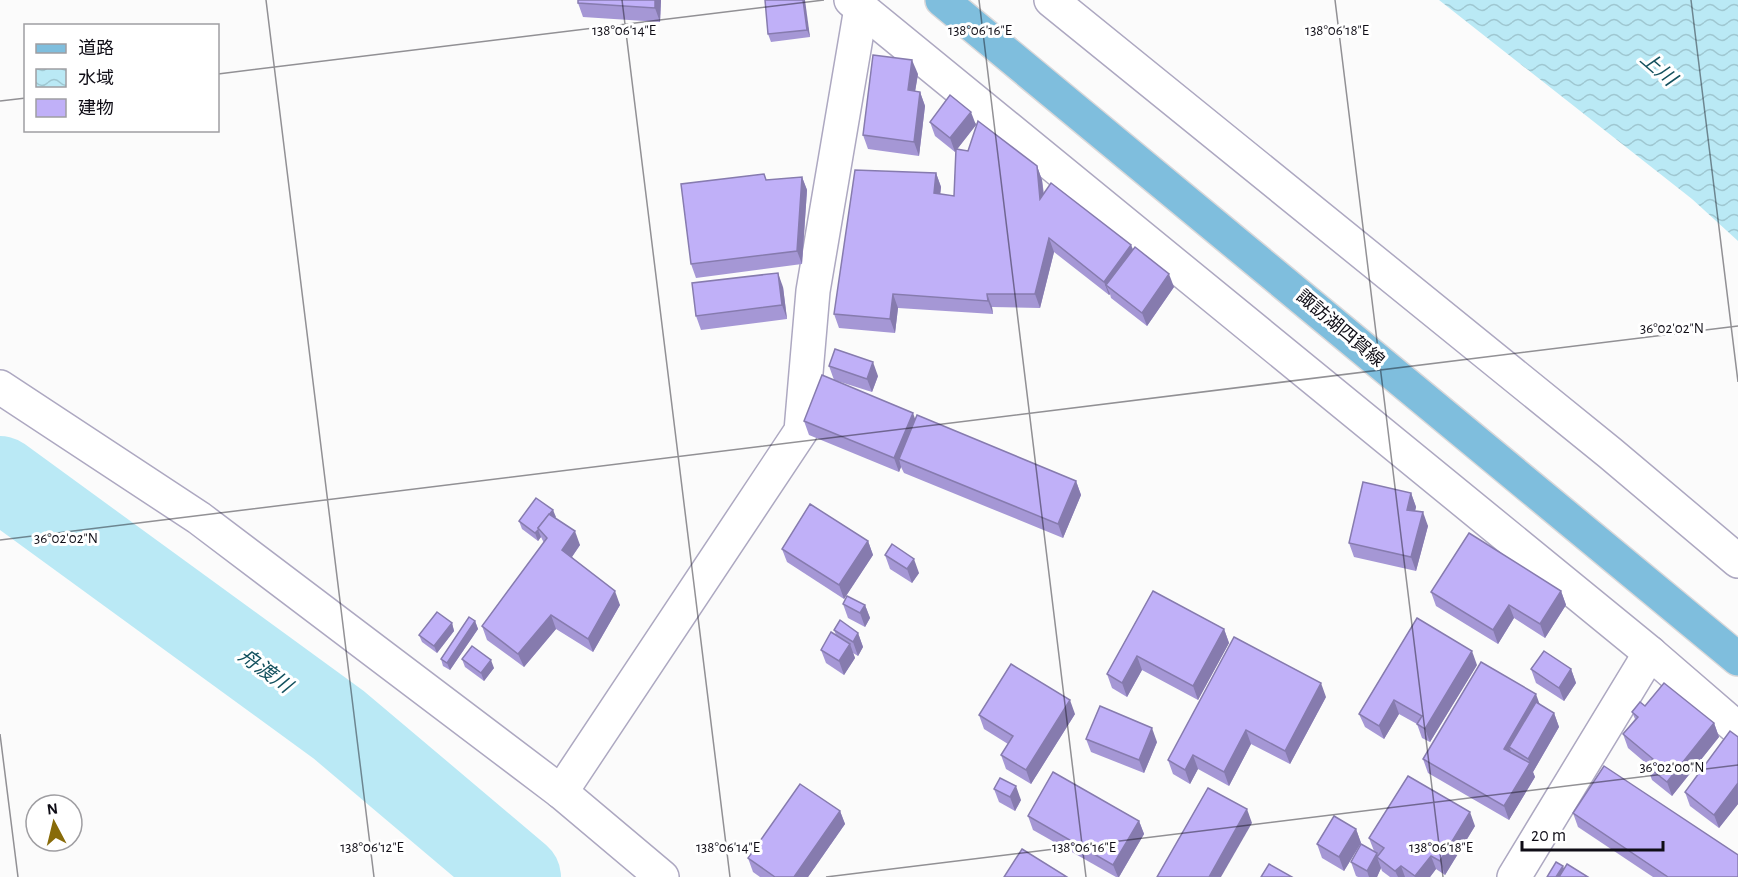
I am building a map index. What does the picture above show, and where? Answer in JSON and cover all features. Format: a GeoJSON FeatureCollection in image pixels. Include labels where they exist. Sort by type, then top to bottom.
{"type":"FeatureCollection","features":[{"type":"Feature","properties":{"kind":"main road","name":"諏訪湖四賀線"},"geometry":{"type":"LineString","coordinates":[[942,0],[1738,659]]}},
{"type":"Feature","properties":{"kind":"street"},"geometry":{"type":"LineString","coordinates":[[1051,0],[1610,453],[1738,561]]}},
{"type":"Feature","properties":{"kind":"street"},"geometry":{"type":"LineString","coordinates":[[856,4],[1650,653],[1738,729]]}},
{"type":"Feature","properties":{"kind":"street"},"geometry":{"type":"LineString","coordinates":[[561,792],[801,431],[813,291],[856,4]]}},
{"type":"Feature","properties":{"kind":"street"},"geometry":{"type":"LineString","coordinates":[[0,387],[199,518],[561,792],[662,877]]}},
{"type":"Feature","properties":{"kind":"street"},"geometry":{"type":"LineString","coordinates":[[1514,877],[1650,653]]}},
{"type":"Feature","properties":{"kind":"water","name":"上川"},"geometry":{"type":"Polygon","coordinates":[[[1439,0],[1738,0],[1738,241],[1692,199],[1439,0]]]}},
{"type":"Feature","properties":{"kind":"building"},"geometry":{"type":"Polygon","coordinates":[[[578,0],[655,0],[655,8],[578,3],[578,0]]]}},
{"type":"Feature","properties":{"kind":"building"},"geometry":{"type":"Polygon","coordinates":[[[765,0],[803,0],[807,30],[768,34],[765,0]]]}},
{"type":"Feature","properties":{"kind":"building"},"geometry":{"type":"Polygon","coordinates":[[[873,55],[912,60],[908,90],[920,92],[914,142],[863,135],[873,55]]]}},
{"type":"Feature","properties":{"kind":"building"},"geometry":{"type":"Polygon","coordinates":[[[950,95],[971,112],[950,138],[930,122],[950,95]]]}},
{"type":"Feature","properties":{"kind":"building"},"geometry":{"type":"Polygon","coordinates":[[[978,121],[1037,166],[1040,199],[1051,183],[1131,245],[1104,282],[1049,238],[1035,294],[987,294],[988,301],[893,294],[890,319],[834,314],[855,170],[936,173],[934,193],[954,196],[956,149],[968,151],[978,121]]]}},
{"type":"Feature","properties":{"kind":"building"},"geometry":{"type":"Polygon","coordinates":[[[764,174],[766,180],[802,177],[797,251],[691,264],[681,184],[764,174]]]}},
{"type":"Feature","properties":{"kind":"building"},"geometry":{"type":"Polygon","coordinates":[[[1135,247],[1169,274],[1142,313],[1106,285],[1135,247]]]}},
{"type":"Feature","properties":{"kind":"building"},"geometry":{"type":"Polygon","coordinates":[[[778,273],[782,305],[696,316],[692,283],[778,273]]]}},
{"type":"Feature","properties":{"kind":"building"},"geometry":{"type":"Polygon","coordinates":[[[835,349],[873,362],[867,379],[829,366],[835,349]]]}},
{"type":"Feature","properties":{"kind":"building"},"geometry":{"type":"Polygon","coordinates":[[[822,375],[913,413],[894,458],[804,421],[822,375]]]}},
{"type":"Feature","properties":{"kind":"building"},"geometry":{"type":"Polygon","coordinates":[[[917,415],[1076,481],[1058,524],[899,459],[917,415]]]}},
{"type":"Feature","properties":{"kind":"building"},"geometry":{"type":"Polygon","coordinates":[[[1363,482],[1411,493],[1407,510],[1423,512],[1411,557],[1349,543],[1363,482]]]}},
{"type":"Feature","properties":{"kind":"building"},"geometry":{"type":"Polygon","coordinates":[[[536,498],[553,510],[535,533],[519,521],[536,498]]]}},
{"type":"Feature","properties":{"kind":"building"},"geometry":{"type":"Polygon","coordinates":[[[810,504],[868,541],[839,585],[782,549],[810,504]]]}},
{"type":"Feature","properties":{"kind":"building"},"geometry":{"type":"Polygon","coordinates":[[[549,514],[575,531],[562,550],[615,591],[588,639],[551,615],[518,654],[482,626],[547,538],[538,528],[549,514]]]}},
{"type":"Feature","properties":{"kind":"building"},"geometry":{"type":"Polygon","coordinates":[[[1469,533],[1561,591],[1540,624],[1509,605],[1493,630],[1431,592],[1469,533]]]}},
{"type":"Feature","properties":{"kind":"building"},"geometry":{"type":"Polygon","coordinates":[[[892,544],[914,559],[907,569],[885,555],[892,544]]]}},
{"type":"Feature","properties":{"kind":"building"},"geometry":{"type":"Polygon","coordinates":[[[1153,591],[1224,629],[1193,686],[1137,656],[1122,683],[1107,674],[1153,591]]]}},
{"type":"Feature","properties":{"kind":"building"},"geometry":{"type":"Polygon","coordinates":[[[847,596],[865,605],[860,613],[843,604],[847,596]]]}},
{"type":"Feature","properties":{"kind":"building"},"geometry":{"type":"Polygon","coordinates":[[[437,612],[452,623],[434,646],[419,635],[437,612]]]}},
{"type":"Feature","properties":{"kind":"building"},"geometry":{"type":"Polygon","coordinates":[[[469,617],[475,621],[447,663],[441,659],[469,617]]]}},
{"type":"Feature","properties":{"kind":"building"},"geometry":{"type":"Polygon","coordinates":[[[1417,618],[1472,651],[1425,729],[1417,724],[1422,716],[1394,700],[1379,726],[1359,714],[1417,618]]]}},
{"type":"Feature","properties":{"kind":"building"},"geometry":{"type":"Polygon","coordinates":[[[840,620],[858,633],[853,642],[834,630],[840,620]]]}},
{"type":"Feature","properties":{"kind":"building"},"geometry":{"type":"Polygon","coordinates":[[[831,632],[850,644],[839,661],[821,650],[831,632]]]}},
{"type":"Feature","properties":{"kind":"building"},"geometry":{"type":"Polygon","coordinates":[[[1234,637],[1321,683],[1285,751],[1246,730],[1224,772],[1193,755],[1185,770],[1168,760],[1234,637]]]}},
{"type":"Feature","properties":{"kind":"building"},"geometry":{"type":"Polygon","coordinates":[[[472,646],[491,660],[481,673],[462,659],[472,646]]]}},
{"type":"Feature","properties":{"kind":"building"},"geometry":{"type":"Polygon","coordinates":[[[1544,651],[1571,669],[1559,688],[1531,669],[1544,651]]]}},
{"type":"Feature","properties":{"kind":"building"},"geometry":{"type":"Polygon","coordinates":[[[1481,662],[1536,694],[1504,749],[1530,763],[1504,806],[1423,759],[1481,662]]]}},
{"type":"Feature","properties":{"kind":"building"},"geometry":{"type":"Polygon","coordinates":[[[1011,664],[1070,700],[1026,770],[1001,755],[1013,736],[979,715],[1011,664]]]}},
{"type":"Feature","properties":{"kind":"building"},"geometry":{"type":"Polygon","coordinates":[[[1664,683],[1714,723],[1667,782],[1647,766],[1653,759],[1623,734],[1638,717],[1632,712],[1640,702],[1645,706],[1664,683]]]}},
{"type":"Feature","properties":{"kind":"building"},"geometry":{"type":"Polygon","coordinates":[[[1536,702],[1554,713],[1528,759],[1509,747],[1536,702]]]}},
{"type":"Feature","properties":{"kind":"building"},"geometry":{"type":"Polygon","coordinates":[[[1100,706],[1152,728],[1139,760],[1086,739],[1100,706]]]}},
{"type":"Feature","properties":{"kind":"building"},"geometry":{"type":"Polygon","coordinates":[[[1730,731],[1738,737],[1738,783],[1714,815],[1685,792],[1730,731]]]}},
{"type":"Feature","properties":{"kind":"building"},"geometry":{"type":"Polygon","coordinates":[[[1604,766],[1738,855],[1738,877],[1668,877],[1573,813],[1604,766]]]}},
{"type":"Feature","properties":{"kind":"building"},"geometry":{"type":"Polygon","coordinates":[[[1053,772],[1139,821],[1113,865],[1028,816],[1053,772]]]}},
{"type":"Feature","properties":{"kind":"building"},"geometry":{"type":"Polygon","coordinates":[[[1408,776],[1470,812],[1440,861],[1431,856],[1415,876],[1401,866],[1395,871],[1377,857],[1384,848],[1369,838],[1408,776]]]}},
{"type":"Feature","properties":{"kind":"building"},"geometry":{"type":"Polygon","coordinates":[[[1000,778],[1016,786],[1010,797],[994,789],[1000,778]]]}},
{"type":"Feature","properties":{"kind":"building"},"geometry":{"type":"Polygon","coordinates":[[[800,784],[840,811],[794,877],[775,877],[748,858],[800,784]]]}},
{"type":"Feature","properties":{"kind":"building"},"geometry":{"type":"Polygon","coordinates":[[[1208,788],[1247,809],[1209,877],[1157,877],[1208,788]]]}},
{"type":"Feature","properties":{"kind":"building"},"geometry":{"type":"Polygon","coordinates":[[[1334,816],[1356,829],[1339,857],[1317,844],[1334,816]]]}},
{"type":"Feature","properties":{"kind":"building"},"geometry":{"type":"Polygon","coordinates":[[[1361,844],[1377,853],[1367,871],[1351,862],[1361,844]]]}},
{"type":"Feature","properties":{"kind":"building"},"geometry":{"type":"Polygon","coordinates":[[[1022,849],[1067,877],[1004,877],[1022,849]]]}},
{"type":"Feature","properties":{"kind":"building"},"geometry":{"type":"Polygon","coordinates":[[[1556,862],[1563,866],[1556,877],[1547,877],[1556,862]]]}},
{"type":"Feature","properties":{"kind":"building"},"geometry":{"type":"Polygon","coordinates":[[[1269,864],[1292,877],[1261,877],[1269,864]]]}},
{"type":"Feature","properties":{"kind":"building"},"geometry":{"type":"Polygon","coordinates":[[[1567,864],[1588,877],[1559,877],[1567,864]]]}},
{"type":"Feature","properties":{"kind":"waterway","name":"舟渡川"},"geometry":{"type":"LineString","coordinates":[[0,478],[339,725],[519,877]]}}]}
